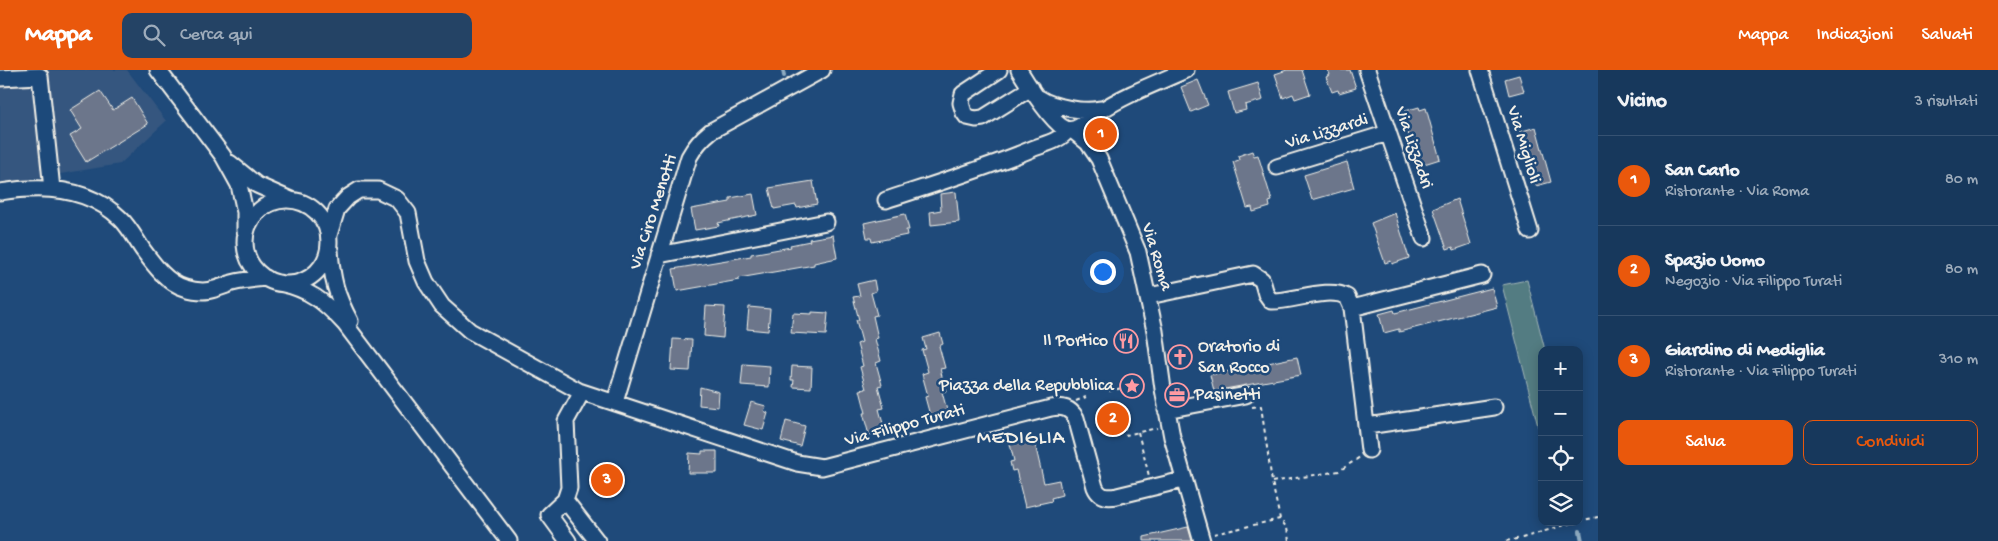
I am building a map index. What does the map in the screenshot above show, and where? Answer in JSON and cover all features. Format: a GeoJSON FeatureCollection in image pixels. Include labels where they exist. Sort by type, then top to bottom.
{"type":"FeatureCollection","features":[{"type":"Feature","properties":{"kind":"street"},"geometry":{"type":"LineString","coordinates":[[158,70],[223,156],[238,185],[245,212],[247,256],[242,271],[232,283]]}},
{"type":"Feature","properties":{"kind":"street","name":"Via Ciro Menotti"},"geometry":{"type":"LineString","coordinates":[[615,402],[689,157],[701,138],[711,131],[822,70]]}},
{"type":"Feature","properties":{"kind":"street"},"geometry":{"type":"LineString","coordinates":[[999,70],[963,94],[961,103],[967,117],[971,119],[982,118],[1035,93],[1054,105],[1087,111],[1104,108]]}},
{"type":"Feature","properties":{"kind":"street","name":"Via Roma"},"geometry":{"type":"LineString","coordinates":[[1019,70],[1049,114],[1088,143],[1106,175],[1138,252],[1149,296],[1168,417],[1183,480],[1201,539]]}},
{"type":"Feature","properties":{"kind":"street"},"geometry":{"type":"LineString","coordinates":[[886,200],[1013,157],[1056,140],[1064,136],[1070,128],[1104,108],[1137,91],[1186,70]]}},
{"type":"Feature","properties":{"kind":"street","name":"Via Lizzadri"},"geometry":{"type":"LineString","coordinates":[[1367,70],[1424,238]]}},
{"type":"Feature","properties":{"kind":"street","name":"Via Miglioli"},"geometry":{"type":"LineString","coordinates":[[1480,70],[1530,231]]}},
{"type":"Feature","properties":{"kind":"street"},"geometry":{"type":"LineString","coordinates":[[0,78],[40,76],[52,189]]}},
{"type":"Feature","properties":{"kind":"street"},"geometry":{"type":"LineString","coordinates":[[1070,128],[1080,123],[1081,118],[1072,108]]}},
{"type":"Feature","properties":{"kind":"street","name":"Via Lizzardi"},"geometry":{"type":"LineString","coordinates":[[1277,167],[1388,133]]}},
{"type":"Feature","properties":{"kind":"street"},"geometry":{"type":"LineString","coordinates":[[223,156],[257,185],[299,202],[317,212],[324,223],[329,239],[335,292],[372,359]]}},
{"type":"Feature","properties":{"kind":"street"},"geometry":{"type":"LineString","coordinates":[[0,192],[21,189],[52,189],[78,194],[110,210],[122,220],[164,276],[182,288],[201,292],[217,290],[232,283],[249,279],[291,284],[303,281],[314,274],[325,260],[332,220],[337,209],[348,197]]}},
{"type":"Feature","properties":{"kind":"street","name":"Via Filippo Turati"},"geometry":{"type":"LineString","coordinates":[[299,202],[332,203],[348,197],[358,190],[378,190],[397,199],[408,213],[417,261],[426,282],[442,306],[470,331],[582,392],[797,463],[818,468],[1051,408],[1063,407],[1070,410],[1076,418],[1098,494],[1113,497],[1183,480]]}},
{"type":"Feature","properties":{"kind":"street"},"geometry":{"type":"LineString","coordinates":[[245,240],[248,226],[255,214],[260,210],[278,201],[299,202]]}},
{"type":"Feature","properties":{"kind":"street"},"geometry":{"type":"LineString","coordinates":[[659,255],[826,222]]}},
{"type":"Feature","properties":{"kind":"street"},"geometry":{"type":"LineString","coordinates":[[247,256],[258,272],[272,281],[297,287],[312,294],[329,306],[372,359],[509,541]]}},
{"type":"Feature","properties":{"kind":"street"},"geometry":{"type":"LineString","coordinates":[[1149,296],[1253,274],[1262,280],[1266,294],[1271,301],[1334,293],[1347,297],[1352,308],[1369,450]]}},
{"type":"Feature","properties":{"kind":"street"},"geometry":{"type":"LineString","coordinates":[[1352,308],[1482,275]]}},
{"type":"Feature","properties":{"kind":"street"},"geometry":{"type":"LineString","coordinates":[[568,541],[549,515],[565,500],[569,488],[566,421],[582,392]]}},
{"type":"Feature","properties":{"kind":"street"},"geometry":{"type":"LineString","coordinates":[[1168,417],[1246,395]]}},
{"type":"Feature","properties":{"kind":"street"},"geometry":{"type":"LineString","coordinates":[[1367,426],[1494,407]]}},
{"type":"Feature","properties":{"kind":"street"},"geometry":{"type":"LineString","coordinates":[[565,500],[597,541]]}},
{"type":"Feature","properties":{"kind":"path"},"geometry":{"type":"LineString","coordinates":[[1109,391],[1162,380]]}},
{"type":"Feature","properties":{"kind":"path"},"geometry":{"type":"LineString","coordinates":[[1246,395],[1248,408],[1261,406],[1272,482],[1280,519],[1287,528],[1289,541]]}},
{"type":"Feature","properties":{"kind":"path"},"geometry":{"type":"LineString","coordinates":[[1124,426],[1126,435],[1138,432],[1168,417]]}},
{"type":"Feature","properties":{"kind":"path"},"geometry":{"type":"LineString","coordinates":[[1138,432],[1153,488]]}},
{"type":"Feature","properties":{"kind":"path"},"geometry":{"type":"LineString","coordinates":[[1272,482],[1339,471],[1369,450]]}},
{"type":"Feature","properties":{"kind":"path"},"geometry":{"type":"LineString","coordinates":[[1583,520],[1598,516]]}},
{"type":"Feature","properties":{"kind":"path"},"geometry":{"type":"LineString","coordinates":[[1201,539],[1280,519]]}},
{"type":"Feature","properties":{"kind":"path"},"geometry":{"type":"LineString","coordinates":[[1506,541],[1562,526]]}},
{"type":"Feature","properties":{"kind":"shaded area"},"geometry":{"type":"Polygon","coordinates":[[[0,70],[127,70],[166,121],[120,164],[0,184],[0,70]]]}},
{"type":"Feature","properties":{"kind":"green space"},"geometry":{"type":"Polygon","coordinates":[[[1527,280],[1544,346],[1538,346],[1538,426],[1502,285],[1527,280]]]}},
{"type":"Feature","properties":{"kind":"building"},"geometry":{"type":"Polygon","coordinates":[[[1287,70],[1302,70],[1310,94],[1295,99],[1293,94],[1283,98],[1275,74],[1287,70]]]}},
{"type":"Feature","properties":{"kind":"building"},"geometry":{"type":"Polygon","coordinates":[[[1328,70],[1350,70],[1356,88],[1339,93],[1338,90],[1332,92],[1326,77],[1330,75],[1328,70]]]}},
{"type":"Feature","properties":{"kind":"building"},"geometry":{"type":"Polygon","coordinates":[[[1519,75],[1524,91],[1509,95],[1505,79],[1519,75]]]}},
{"type":"Feature","properties":{"kind":"building"},"geometry":{"type":"Polygon","coordinates":[[[1198,80],[1208,105],[1191,112],[1181,87],[1198,80]]]}},
{"type":"Feature","properties":{"kind":"building"},"geometry":{"type":"Polygon","coordinates":[[[1258,83],[1263,100],[1245,105],[1246,110],[1234,113],[1228,92],[1258,83]]]}},
{"type":"Feature","properties":{"kind":"building"},"geometry":{"type":"Polygon","coordinates":[[[100,91],[113,110],[132,98],[148,124],[86,162],[70,136],[82,129],[70,110],[100,91]]]}},
{"type":"Feature","properties":{"kind":"building"},"geometry":{"type":"Polygon","coordinates":[[[1419,107],[1420,110],[1426,108],[1440,159],[1421,165],[1419,160],[1416,161],[1402,112],[1419,107]]]}},
{"type":"Feature","properties":{"kind":"building"},"geometry":{"type":"Polygon","coordinates":[[[1536,127],[1551,182],[1536,186],[1519,132],[1536,127]]]}},
{"type":"Feature","properties":{"kind":"building"},"geometry":{"type":"Polygon","coordinates":[[[1252,151],[1254,156],[1258,155],[1272,201],[1269,202],[1270,207],[1253,212],[1252,207],[1247,208],[1233,162],[1239,160],[1238,156],[1252,151]]]}},
{"type":"Feature","properties":{"kind":"building"},"geometry":{"type":"Polygon","coordinates":[[[1347,162],[1354,188],[1312,200],[1304,175],[1347,162]]]}},
{"type":"Feature","properties":{"kind":"building"},"geometry":{"type":"Polygon","coordinates":[[[813,181],[817,204],[797,208],[796,205],[774,209],[769,188],[813,181]]]}},
{"type":"Feature","properties":{"kind":"building"},"geometry":{"type":"Polygon","coordinates":[[[956,192],[959,222],[931,225],[930,212],[941,210],[940,194],[956,192]]]}},
{"type":"Feature","properties":{"kind":"building"},"geometry":{"type":"Polygon","coordinates":[[[753,194],[757,215],[718,223],[719,226],[695,230],[691,209],[730,202],[730,198],[753,194]]]}},
{"type":"Feature","properties":{"kind":"building"},"geometry":{"type":"Polygon","coordinates":[[[1457,199],[1471,244],[1454,250],[1453,247],[1447,249],[1433,209],[1457,199]]]}},
{"type":"Feature","properties":{"kind":"building"},"geometry":{"type":"Polygon","coordinates":[[[1395,213],[1409,258],[1392,264],[1391,261],[1385,263],[1371,223],[1395,213]]]}},
{"type":"Feature","properties":{"kind":"building"},"geometry":{"type":"Polygon","coordinates":[[[905,214],[909,230],[906,230],[907,235],[872,242],[871,238],[867,238],[864,223],[905,214]]]}},
{"type":"Feature","properties":{"kind":"building"},"geometry":{"type":"Polygon","coordinates":[[[833,235],[837,258],[814,263],[814,265],[677,291],[673,269],[751,256],[751,254],[791,247],[790,245],[810,241],[809,239],[833,235]]]}},
{"type":"Feature","properties":{"kind":"building"},"geometry":{"type":"Polygon","coordinates":[[[874,280],[876,291],[871,293],[877,315],[873,316],[878,338],[875,339],[881,361],[876,363],[882,385],[878,386],[884,408],[879,409],[885,431],[869,435],[863,413],[866,413],[860,390],[866,389],[860,367],[863,366],[857,344],[862,342],[856,320],[859,320],[853,297],[860,296],[857,284],[874,280]]]}},
{"type":"Feature","properties":{"kind":"building"},"geometry":{"type":"Polygon","coordinates":[[[1492,288],[1497,307],[1399,332],[1399,329],[1384,333],[1379,314],[1394,310],[1395,313],[1492,288]]]}},
{"type":"Feature","properties":{"kind":"building"},"geometry":{"type":"Polygon","coordinates":[[[706,306],[725,307],[723,338],[704,336],[706,306]]]}},
{"type":"Feature","properties":{"kind":"building"},"geometry":{"type":"Polygon","coordinates":[[[749,307],[770,309],[768,331],[747,329],[749,307]]]}},
{"type":"Feature","properties":{"kind":"building"},"geometry":{"type":"Polygon","coordinates":[[[812,312],[828,313],[826,335],[791,333],[793,313],[812,314],[812,312]]]}},
{"type":"Feature","properties":{"kind":"building"},"geometry":{"type":"Polygon","coordinates":[[[940,333],[943,344],[939,346],[945,368],[940,369],[946,391],[942,392],[948,414],[931,419],[925,397],[928,396],[922,374],[928,372],[922,350],[926,349],[923,338],[940,333]]]}},
{"type":"Feature","properties":{"kind":"building"},"geometry":{"type":"Polygon","coordinates":[[[673,339],[692,340],[690,371],[671,370],[673,339]]]}},
{"type":"Feature","properties":{"kind":"building","name":"Oratorio di San Rocco"},"geometry":{"type":"Polygon","coordinates":[[[1190,351],[1191,361],[1171,363],[1170,354],[1190,351]]]}},
{"type":"Feature","properties":{"kind":"building"},"geometry":{"type":"Polygon","coordinates":[[[1297,357],[1301,375],[1214,391],[1210,375],[1297,357]]]}},
{"type":"Feature","properties":{"kind":"building"},"geometry":{"type":"Polygon","coordinates":[[[743,364],[770,366],[769,387],[741,385],[743,364]]]}},
{"type":"Feature","properties":{"kind":"building"},"geometry":{"type":"Polygon","coordinates":[[[792,366],[812,367],[811,388],[793,387],[794,380],[791,380],[792,366]]]}},
{"type":"Feature","properties":{"kind":"building"},"geometry":{"type":"Polygon","coordinates":[[[700,387],[719,392],[718,407],[699,405],[700,387]]]}},
{"type":"Feature","properties":{"kind":"building"},"geometry":{"type":"Polygon","coordinates":[[[751,402],[766,406],[764,411],[768,413],[763,430],[744,425],[751,402]]]}},
{"type":"Feature","properties":{"kind":"building"},"geometry":{"type":"Polygon","coordinates":[[[786,421],[805,426],[800,446],[781,441],[786,421]]]}},
{"type":"Feature","properties":{"kind":"building"},"geometry":{"type":"Polygon","coordinates":[[[1030,439],[1032,445],[1035,444],[1044,483],[1059,480],[1062,495],[1051,498],[1052,501],[1025,507],[1016,470],[1012,471],[1010,462],[1014,461],[1010,444],[1030,439]]]}},
{"type":"Feature","properties":{"kind":"building"},"geometry":{"type":"Polygon","coordinates":[[[702,451],[717,451],[717,473],[688,473],[689,453],[702,454],[702,451]]]}},
{"type":"Feature","properties":{"kind":"building"},"geometry":{"type":"Polygon","coordinates":[[[1188,527],[1192,541],[1144,541],[1144,537],[1188,527]]]}},
{"type":"Feature","properties":{"kind":"waterway"},"geometry":{"type":"LineString","coordinates":[[783,70],[784,76]]}},
{"type":"Feature","properties":{"kind":"waterway"},"geometry":{"type":"LineString","coordinates":[[1580,531],[1582,541]]}},
{"type":"Feature","properties":{"kind":"place","name":"San Carlo"},"geometry":{"type":"Point","coordinates":[1101,134]}},
{"type":"Feature","properties":{"kind":"place","name":"Il Portico"},"geometry":{"type":"Point","coordinates":[1126,341]}},
{"type":"Feature","properties":{"kind":"place","name":"Oratorio di San Rocco"},"geometry":{"type":"Point","coordinates":[1180,357]}},
{"type":"Feature","properties":{"kind":"place","name":"Piazza della Repubblica"},"geometry":{"type":"Point","coordinates":[1132,386]}},
{"type":"Feature","properties":{"kind":"place","name":"Pasinetti"},"geometry":{"type":"Point","coordinates":[1177,395]}},
{"type":"Feature","properties":{"kind":"place","name":"Spazio Uomo"},"geometry":{"type":"Point","coordinates":[1113,419]}},
{"type":"Feature","properties":{"kind":"place","name":"Giardino di Mediglia"},"geometry":{"type":"Point","coordinates":[607,480]}},
{"type":"Feature","properties":{"kind":"district","name":"MEDIGLIA"},"geometry":{"type":"Point","coordinates":[1021,439]}}]}
